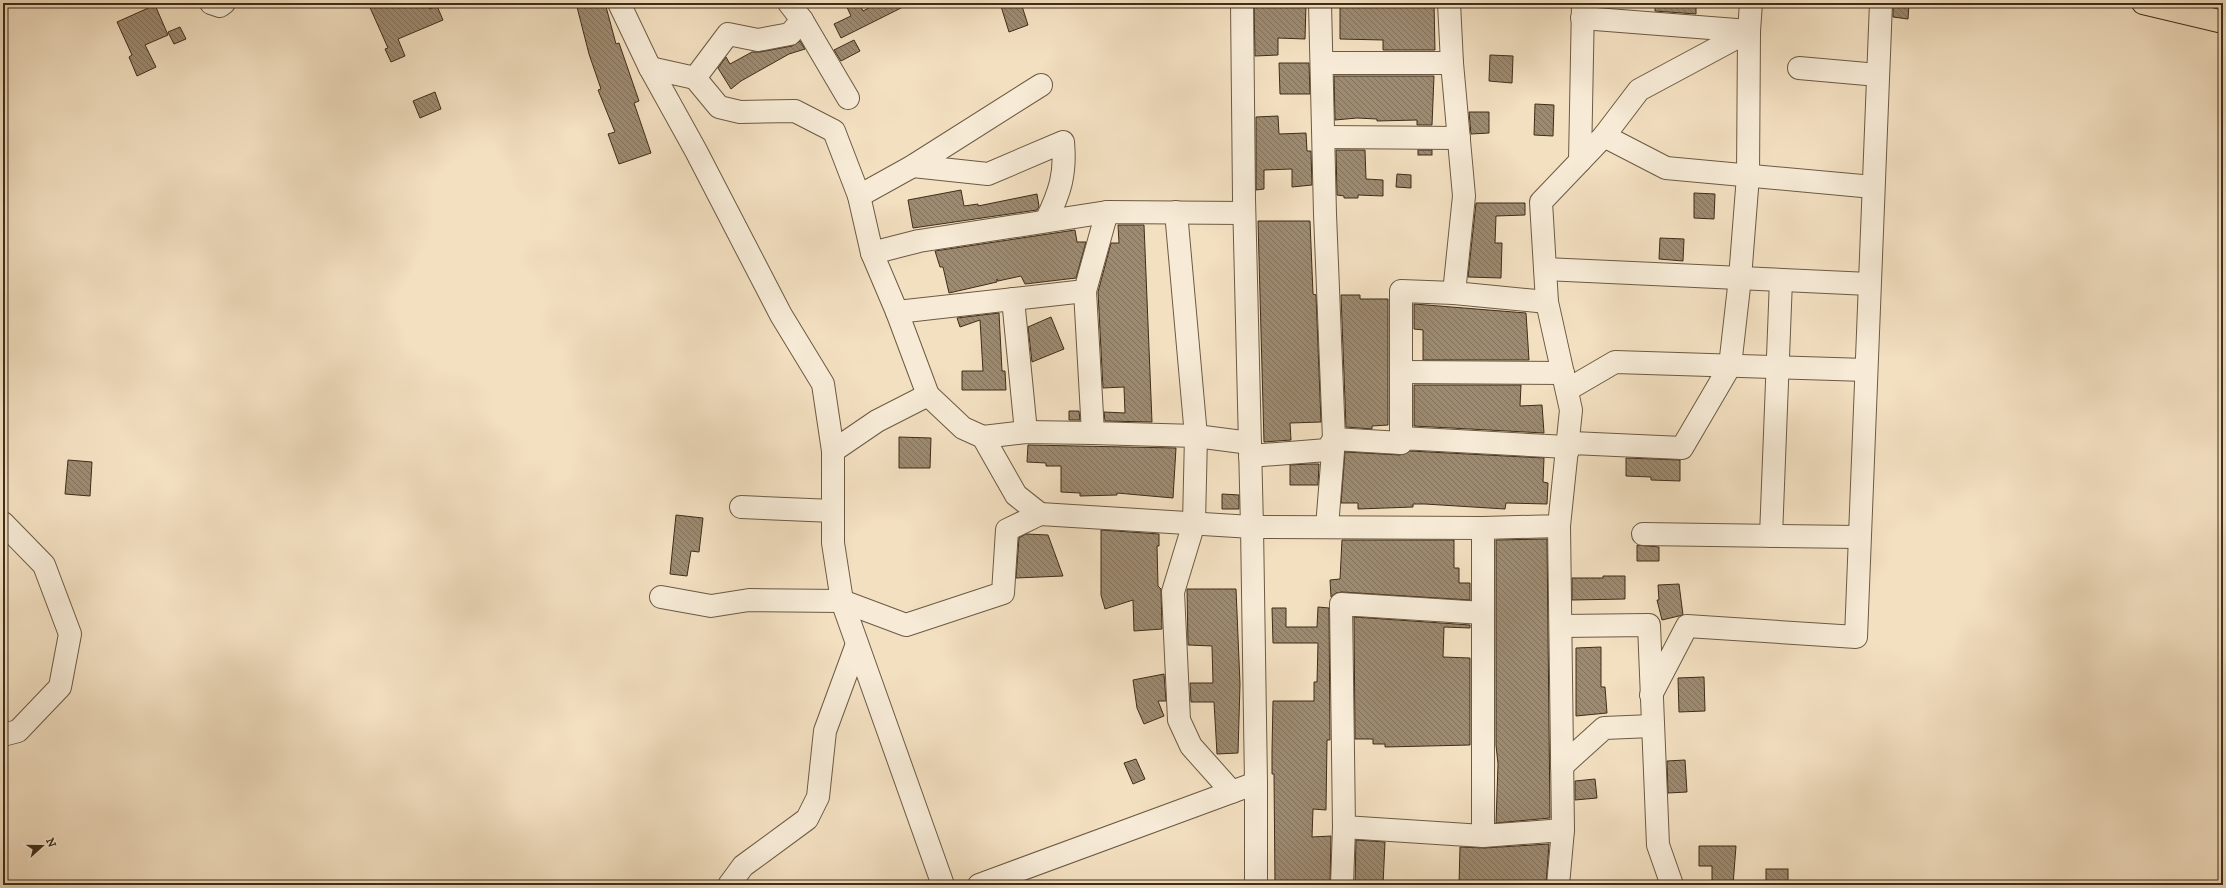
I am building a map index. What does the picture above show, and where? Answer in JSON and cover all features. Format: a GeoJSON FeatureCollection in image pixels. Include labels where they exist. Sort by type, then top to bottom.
{"type":"FeatureCollection","features":[{"type":"Feature","properties":{"kind":"main road"},"geometry":{"type":"LineString","coordinates":[[2143,3],[2223,22]]}},
{"type":"Feature","properties":{"kind":"street"},"geometry":{"type":"LineString","coordinates":[[211,3],[220,6],[224,3]]}},
{"type":"Feature","properties":{"kind":"street"},"geometry":{"type":"LineString","coordinates":[[619,3],[650,68],[696,151],[781,315],[823,384],[834,451],[833,544],[842,601],[943,885]]}},
{"type":"Feature","properties":{"kind":"street"},"geometry":{"type":"LineString","coordinates":[[789,3],[802,20],[848,98]]}},
{"type":"Feature","properties":{"kind":"street"},"geometry":{"type":"LineString","coordinates":[[1242,3],[1244,213],[1252,527],[1256,885]]}},
{"type":"Feature","properties":{"kind":"street"},"geometry":{"type":"LineString","coordinates":[[1320,3],[1334,439],[1327,527]]}},
{"type":"Feature","properties":{"kind":"street"},"geometry":{"type":"LineString","coordinates":[[1449,3],[1452,64],[1464,196],[1454,293]]}},
{"type":"Feature","properties":{"kind":"street"},"geometry":{"type":"LineString","coordinates":[[1567,452],[1572,443],[1682,448],[1730,366],[1740,278],[1748,176],[1749,31],[1751,3]]}},
{"type":"Feature","properties":{"kind":"street"},"geometry":{"type":"LineString","coordinates":[[1652,694],[1687,626],[1856,637],[1858,537],[1881,3]]}},
{"type":"Feature","properties":{"kind":"street"},"geometry":{"type":"LineString","coordinates":[[1580,161],[1582,10],[1749,31]]}},
{"type":"Feature","properties":{"kind":"street"},"geometry":{"type":"LineString","coordinates":[[695,78],[728,34],[758,40],[790,34],[802,20]]}},
{"type":"Feature","properties":{"kind":"street"},"geometry":{"type":"LineString","coordinates":[[1558,885],[1563,830],[1559,526],[1571,410],[1547,302],[1541,202],[1604,136],[1639,90],[1749,31]]}},
{"type":"Feature","properties":{"kind":"street"},"geometry":{"type":"LineString","coordinates":[[1322,63],[1452,64]]}},
{"type":"Feature","properties":{"kind":"street"},"geometry":{"type":"LineString","coordinates":[[650,68],[695,78],[719,107],[740,112],[795,111],[834,131],[859,196],[872,253],[898,312],[928,395],[963,428],[983,436],[1026,432],[1196,436],[1250,450],[1327,450],[1334,439]]}},
{"type":"Feature","properties":{"kind":"street"},"geometry":{"type":"LineString","coordinates":[[1799,68],[1878,75]]}},
{"type":"Feature","properties":{"kind":"street"},"geometry":{"type":"LineString","coordinates":[[859,196],[913,166],[1041,85]]}},
{"type":"Feature","properties":{"kind":"street"},"geometry":{"type":"LineString","coordinates":[[1604,136],[1666,168],[1873,187]]}},
{"type":"Feature","properties":{"kind":"street"},"geometry":{"type":"LineString","coordinates":[[1324,137],[1459,138]]}},
{"type":"Feature","properties":{"kind":"street"},"geometry":{"type":"LineString","coordinates":[[913,166],[988,174],[1063,142],[1065,166],[1057,200],[1046,221]]}},
{"type":"Feature","properties":{"kind":"street"},"geometry":{"type":"LineString","coordinates":[[872,253],[919,241],[1107,212],[1244,213]]}},
{"type":"Feature","properties":{"kind":"street"},"geometry":{"type":"LineString","coordinates":[[1093,433],[1085,291],[1107,212]]}},
{"type":"Feature","properties":{"kind":"street"},"geometry":{"type":"LineString","coordinates":[[1176,212],[1196,436],[1194,523],[1172,592],[1179,720],[1191,746],[1232,792]]}},
{"type":"Feature","properties":{"kind":"street"},"geometry":{"type":"LineString","coordinates":[[1545,269],[1869,284]]}},
{"type":"Feature","properties":{"kind":"street"},"geometry":{"type":"LineString","coordinates":[[1772,536],[1781,280]]}},
{"type":"Feature","properties":{"kind":"street"},"geometry":{"type":"LineString","coordinates":[[898,312],[1085,291]]}},
{"type":"Feature","properties":{"kind":"street"},"geometry":{"type":"LineString","coordinates":[[1400,443],[1401,291],[1454,293],[1547,302]]}},
{"type":"Feature","properties":{"kind":"street"},"geometry":{"type":"LineString","coordinates":[[1013,299],[1026,432]]}},
{"type":"Feature","properties":{"kind":"street"},"geometry":{"type":"LineString","coordinates":[[1401,372],[1565,381],[1615,362],[1866,370]]}},
{"type":"Feature","properties":{"kind":"street"},"geometry":{"type":"LineString","coordinates":[[834,451],[877,421],[928,395]]}},
{"type":"Feature","properties":{"kind":"street"},"geometry":{"type":"LineString","coordinates":[[983,436],[1016,495],[1040,514]]}},
{"type":"Feature","properties":{"kind":"street"},"geometry":{"type":"LineString","coordinates":[[1400,443],[1401,438],[1567,447],[1567,452]]}},
{"type":"Feature","properties":{"kind":"street"},"geometry":{"type":"LineString","coordinates":[[1334,439],[1400,443]]}},
{"type":"Feature","properties":{"kind":"street"},"geometry":{"type":"LineString","coordinates":[[741,507],[833,511]]}},
{"type":"Feature","properties":{"kind":"street"},"geometry":{"type":"LineString","coordinates":[[661,597],[711,606],[749,600],[842,601],[906,625],[1003,593],[1007,530],[1040,514],[1252,527],[1483,528],[1559,526]]}},
{"type":"Feature","properties":{"kind":"street"},"geometry":{"type":"LineString","coordinates":[[3,524],[44,564],[70,634],[60,687],[18,731],[3,735]]}},
{"type":"Feature","properties":{"kind":"street"},"geometry":{"type":"LineString","coordinates":[[1483,528],[1483,836]]}},
{"type":"Feature","properties":{"kind":"street"},"geometry":{"type":"LineString","coordinates":[[1643,534],[1858,537]]}},
{"type":"Feature","properties":{"kind":"street"},"geometry":{"type":"LineString","coordinates":[[1342,885],[1344,826],[1341,604],[1483,613]]}},
{"type":"Feature","properties":{"kind":"street"},"geometry":{"type":"LineString","coordinates":[[1560,626],[1649,625],[1658,845],[1672,885]]}},
{"type":"Feature","properties":{"kind":"street"},"geometry":{"type":"LineString","coordinates":[[729,885],[743,866],[807,819],[818,796],[825,731],[858,644]]}},
{"type":"Feature","properties":{"kind":"street"},"geometry":{"type":"LineString","coordinates":[[1562,766],[1604,728],[1652,726]]}},
{"type":"Feature","properties":{"kind":"street"},"geometry":{"type":"LineString","coordinates":[[979,885],[1256,783]]}},
{"type":"Feature","properties":{"kind":"street"},"geometry":{"type":"LineString","coordinates":[[1344,826],[1483,836],[1563,830]]}},
{"type":"Feature","properties":{"kind":"building"},"geometry":{"type":"Polygon","coordinates":[[[368,3],[428,3],[430,9],[437,6],[443,20],[398,39],[405,56],[391,62],[385,49],[388,48],[368,3]]]}},
{"type":"Feature","properties":{"kind":"building"},"geometry":{"type":"Polygon","coordinates":[[[576,3],[605,3],[616,44],[619,43],[639,101],[634,103],[651,153],[619,164],[608,134],[615,132],[598,90],[601,89],[589,54],[576,3]]]}},
{"type":"Feature","properties":{"kind":"building"},"geometry":{"type":"Polygon","coordinates":[[[845,3],[859,3],[863,11],[878,3],[911,3],[841,38],[834,24],[851,16],[845,3]]]}},
{"type":"Feature","properties":{"kind":"building"},"geometry":{"type":"Polygon","coordinates":[[[1000,3],[1021,3],[1028,25],[1009,32],[1000,3]]]}},
{"type":"Feature","properties":{"kind":"building"},"geometry":{"type":"Polygon","coordinates":[[[1254,3],[1306,3],[1305,39],[1278,38],[1278,55],[1255,56],[1254,3]]]}},
{"type":"Feature","properties":{"kind":"building"},"geometry":{"type":"Polygon","coordinates":[[[1340,3],[1434,3],[1435,50],[1383,50],[1383,40],[1340,39],[1340,3]]]}},
{"type":"Feature","properties":{"kind":"building"},"geometry":{"type":"Polygon","coordinates":[[[1655,3],[1696,3],[1696,14],[1655,11],[1655,3]]]}},
{"type":"Feature","properties":{"kind":"building"},"geometry":{"type":"Polygon","coordinates":[[[1893,3],[1909,3],[1908,19],[1893,17],[1893,3]]]}},
{"type":"Feature","properties":{"kind":"building"},"geometry":{"type":"Polygon","coordinates":[[[155,5],[168,35],[145,45],[156,67],[137,76],[129,57],[132,55],[117,22],[155,5]]]}},
{"type":"Feature","properties":{"kind":"building"},"geometry":{"type":"Polygon","coordinates":[[[180,27],[186,39],[174,44],[168,32],[180,27]]]}},
{"type":"Feature","properties":{"kind":"building"},"geometry":{"type":"Polygon","coordinates":[[[854,40],[860,51],[841,61],[834,50],[854,40]]]}},
{"type":"Feature","properties":{"kind":"building"},"geometry":{"type":"Polygon","coordinates":[[[800,41],[805,49],[789,54],[741,81],[731,89],[718,68],[726,57],[730,64],[752,52],[792,46],[800,41]]]}},
{"type":"Feature","properties":{"kind":"building"},"geometry":{"type":"Polygon","coordinates":[[[1490,55],[1513,56],[1512,83],[1489,81],[1490,55]]]}},
{"type":"Feature","properties":{"kind":"building"},"geometry":{"type":"Polygon","coordinates":[[[1279,63],[1309,63],[1310,94],[1280,94],[1279,63]]]}},
{"type":"Feature","properties":{"kind":"building"},"geometry":{"type":"Polygon","coordinates":[[[1334,76],[1434,76],[1432,125],[1417,125],[1417,120],[1377,121],[1377,119],[1357,118],[1335,120],[1334,76]]]}},
{"type":"Feature","properties":{"kind":"building"},"geometry":{"type":"Polygon","coordinates":[[[435,92],[441,109],[420,118],[413,101],[435,92]]]}},
{"type":"Feature","properties":{"kind":"building"},"geometry":{"type":"Polygon","coordinates":[[[1535,104],[1554,105],[1553,136],[1534,135],[1535,104]]]}},
{"type":"Feature","properties":{"kind":"building"},"geometry":{"type":"Polygon","coordinates":[[[1469,112],[1489,112],[1489,133],[1471,134],[1469,112]]]}},
{"type":"Feature","properties":{"kind":"building"},"geometry":{"type":"Polygon","coordinates":[[[1278,116],[1279,134],[1306,133],[1307,151],[1311,151],[1312,185],[1292,187],[1292,169],[1264,170],[1264,189],[1256,190],[1256,117],[1278,116]]]}},
{"type":"Feature","properties":{"kind":"building"},"geometry":{"type":"Polygon","coordinates":[[[1336,150],[1365,150],[1366,179],[1383,180],[1383,196],[1358,195],[1358,198],[1344,198],[1344,196],[1337,195],[1336,150]]]}},
{"type":"Feature","properties":{"kind":"building"},"geometry":{"type":"Polygon","coordinates":[[[1418,150],[1432,150],[1432,155],[1418,155],[1418,150]]]}},
{"type":"Feature","properties":{"kind":"building"},"geometry":{"type":"Polygon","coordinates":[[[1397,174],[1411,175],[1411,188],[1396,187],[1397,174]]]}},
{"type":"Feature","properties":{"kind":"building"},"geometry":{"type":"Polygon","coordinates":[[[961,190],[964,206],[978,204],[978,206],[1037,194],[1039,206],[1037,210],[913,228],[908,200],[961,190]]]}},
{"type":"Feature","properties":{"kind":"building"},"geometry":{"type":"Polygon","coordinates":[[[1694,193],[1715,194],[1714,219],[1694,218],[1694,193]]]}},
{"type":"Feature","properties":{"kind":"building"},"geometry":{"type":"Polygon","coordinates":[[[1476,203],[1525,203],[1525,215],[1496,216],[1495,243],[1502,243],[1501,278],[1468,277],[1476,203]]]}},
{"type":"Feature","properties":{"kind":"building"},"geometry":{"type":"Polygon","coordinates":[[[1258,221],[1310,221],[1313,294],[1316,295],[1321,422],[1290,423],[1291,440],[1264,442],[1258,221]]]}},
{"type":"Feature","properties":{"kind":"building"},"geometry":{"type":"Polygon","coordinates":[[[1118,225],[1144,225],[1152,422],[1105,421],[1104,412],[1125,413],[1124,387],[1103,388],[1098,292],[1111,243],[1119,243],[1118,225]]]}},
{"type":"Feature","properties":{"kind":"building"},"geometry":{"type":"Polygon","coordinates":[[[1075,230],[1077,242],[1086,242],[1076,278],[1025,284],[1021,276],[998,281],[997,279],[997,282],[949,293],[943,267],[940,267],[935,251],[1075,230]]]}},
{"type":"Feature","properties":{"kind":"building"},"geometry":{"type":"Polygon","coordinates":[[[1660,238],[1684,239],[1683,261],[1659,259],[1660,238]]]}},
{"type":"Feature","properties":{"kind":"building"},"geometry":{"type":"Polygon","coordinates":[[[1341,295],[1360,295],[1360,299],[1388,299],[1388,425],[1372,426],[1372,429],[1346,427],[1341,295]]]}},
{"type":"Feature","properties":{"kind":"building"},"geometry":{"type":"Polygon","coordinates":[[[1414,304],[1526,313],[1529,360],[1423,360],[1423,330],[1414,329],[1414,304]]]}},
{"type":"Feature","properties":{"kind":"building"},"geometry":{"type":"Polygon","coordinates":[[[999,313],[1002,371],[1005,371],[1006,390],[962,390],[962,371],[983,371],[980,320],[960,327],[957,318],[999,313]]]}},
{"type":"Feature","properties":{"kind":"building"},"geometry":{"type":"Polygon","coordinates":[[[1051,317],[1064,349],[1032,362],[1028,327],[1051,317]]]}},
{"type":"Feature","properties":{"kind":"building"},"geometry":{"type":"Polygon","coordinates":[[[1414,385],[1521,385],[1520,406],[1542,405],[1544,433],[1414,426],[1414,385]]]}},
{"type":"Feature","properties":{"kind":"building"},"geometry":{"type":"Polygon","coordinates":[[[1069,411],[1079,411],[1080,420],[1069,420],[1069,411]]]}},
{"type":"Feature","properties":{"kind":"building"},"geometry":{"type":"Polygon","coordinates":[[[899,437],[931,438],[930,468],[899,468],[899,437]]]}},
{"type":"Feature","properties":{"kind":"building"},"geometry":{"type":"Polygon","coordinates":[[[1028,445],[1176,448],[1173,498],[1117,493],[1117,495],[1080,496],[1080,493],[1061,492],[1061,466],[1046,466],[1046,463],[1027,462],[1028,445]]]}},
{"type":"Feature","properties":{"kind":"building"},"geometry":{"type":"Polygon","coordinates":[[[1410,451],[1544,458],[1543,482],[1548,483],[1547,504],[1506,503],[1505,509],[1413,504],[1413,507],[1358,509],[1358,503],[1341,503],[1345,452],[1400,455],[1410,451]]]}},
{"type":"Feature","properties":{"kind":"building"},"geometry":{"type":"Polygon","coordinates":[[[1626,458],[1680,460],[1680,481],[1651,480],[1651,477],[1626,476],[1626,458]]]}},
{"type":"Feature","properties":{"kind":"building"},"geometry":{"type":"Polygon","coordinates":[[[68,460],[92,462],[90,496],[65,494],[68,460]]]}},
{"type":"Feature","properties":{"kind":"building"},"geometry":{"type":"Polygon","coordinates":[[[1319,464],[1318,485],[1290,485],[1290,465],[1319,464]]]}},
{"type":"Feature","properties":{"kind":"building"},"geometry":{"type":"Polygon","coordinates":[[[1222,494],[1239,495],[1239,509],[1222,509],[1222,494]]]}},
{"type":"Feature","properties":{"kind":"building"},"geometry":{"type":"Polygon","coordinates":[[[676,515],[703,518],[699,552],[691,551],[687,576],[670,574],[676,515]]]}},
{"type":"Feature","properties":{"kind":"building"},"geometry":{"type":"Polygon","coordinates":[[[1101,530],[1159,534],[1159,546],[1157,546],[1158,586],[1161,589],[1162,629],[1134,631],[1133,600],[1105,609],[1101,595],[1101,530]]]}},
{"type":"Feature","properties":{"kind":"building"},"geometry":{"type":"Polygon","coordinates":[[[1026,534],[1048,535],[1063,576],[1016,578],[1019,538],[1026,534]]]}},
{"type":"Feature","properties":{"kind":"building"},"geometry":{"type":"Polygon","coordinates":[[[1547,539],[1550,818],[1496,823],[1498,764],[1496,745],[1496,540],[1547,539]]]}},
{"type":"Feature","properties":{"kind":"building"},"geometry":{"type":"Polygon","coordinates":[[[1342,540],[1454,540],[1454,568],[1459,568],[1459,583],[1470,583],[1470,600],[1342,592],[1336,593],[1331,597],[1330,580],[1340,579],[1342,540]]]}},
{"type":"Feature","properties":{"kind":"building"},"geometry":{"type":"Polygon","coordinates":[[[1637,545],[1659,547],[1659,561],[1637,561],[1637,545]]]}},
{"type":"Feature","properties":{"kind":"building"},"geometry":{"type":"Polygon","coordinates":[[[1603,576],[1625,576],[1625,599],[1572,600],[1572,578],[1603,578],[1603,576]]]}},
{"type":"Feature","properties":{"kind":"building"},"geometry":{"type":"Polygon","coordinates":[[[1679,584],[1683,615],[1662,620],[1657,600],[1659,600],[1658,585],[1679,584]]]}},
{"type":"Feature","properties":{"kind":"building"},"geometry":{"type":"Polygon","coordinates":[[[1187,589],[1236,589],[1240,684],[1238,753],[1217,754],[1214,702],[1191,702],[1190,683],[1213,683],[1212,646],[1188,645],[1187,589]]]}},
{"type":"Feature","properties":{"kind":"building"},"geometry":{"type":"Polygon","coordinates":[[[1318,607],[1329,608],[1330,740],[1327,740],[1326,810],[1313,809],[1312,837],[1331,836],[1330,885],[1275,885],[1274,774],[1272,774],[1273,701],[1314,701],[1314,682],[1317,682],[1318,643],[1273,643],[1272,608],[1286,608],[1286,627],[1317,627],[1318,607]]]}},
{"type":"Feature","properties":{"kind":"building"},"geometry":{"type":"Polygon","coordinates":[[[1354,617],[1470,625],[1470,628],[1444,627],[1443,657],[1470,658],[1470,745],[1385,747],[1385,744],[1373,744],[1373,739],[1355,739],[1354,617]]]}},
{"type":"Feature","properties":{"kind":"building"},"geometry":{"type":"Polygon","coordinates":[[[1601,647],[1601,687],[1605,687],[1607,713],[1576,716],[1576,648],[1601,647]]]}},
{"type":"Feature","properties":{"kind":"building"},"geometry":{"type":"Polygon","coordinates":[[[1164,674],[1166,701],[1158,701],[1164,716],[1144,724],[1137,708],[1133,680],[1164,674]]]}},
{"type":"Feature","properties":{"kind":"building"},"geometry":{"type":"Polygon","coordinates":[[[1704,677],[1705,711],[1679,712],[1678,678],[1704,677]]]}},
{"type":"Feature","properties":{"kind":"building"},"geometry":{"type":"Polygon","coordinates":[[[1136,759],[1145,779],[1133,784],[1124,763],[1136,759]]]}},
{"type":"Feature","properties":{"kind":"building"},"geometry":{"type":"Polygon","coordinates":[[[1685,760],[1687,792],[1668,793],[1667,761],[1685,760]]]}},
{"type":"Feature","properties":{"kind":"building"},"geometry":{"type":"Polygon","coordinates":[[[1595,779],[1597,798],[1575,800],[1575,781],[1595,779]]]}},
{"type":"Feature","properties":{"kind":"building"},"geometry":{"type":"Polygon","coordinates":[[[1356,840],[1385,842],[1383,885],[1355,885],[1356,840]]]}},
{"type":"Feature","properties":{"kind":"building"},"geometry":{"type":"Polygon","coordinates":[[[1549,844],[1546,885],[1459,885],[1460,847],[1484,848],[1549,844]]]}},
{"type":"Feature","properties":{"kind":"building"},"geometry":{"type":"Polygon","coordinates":[[[1699,846],[1736,846],[1733,885],[1712,885],[1712,866],[1699,866],[1699,846]]]}},
{"type":"Feature","properties":{"kind":"building"},"geometry":{"type":"Polygon","coordinates":[[[1766,869],[1788,869],[1788,885],[1766,885],[1766,869]]]}}]}
